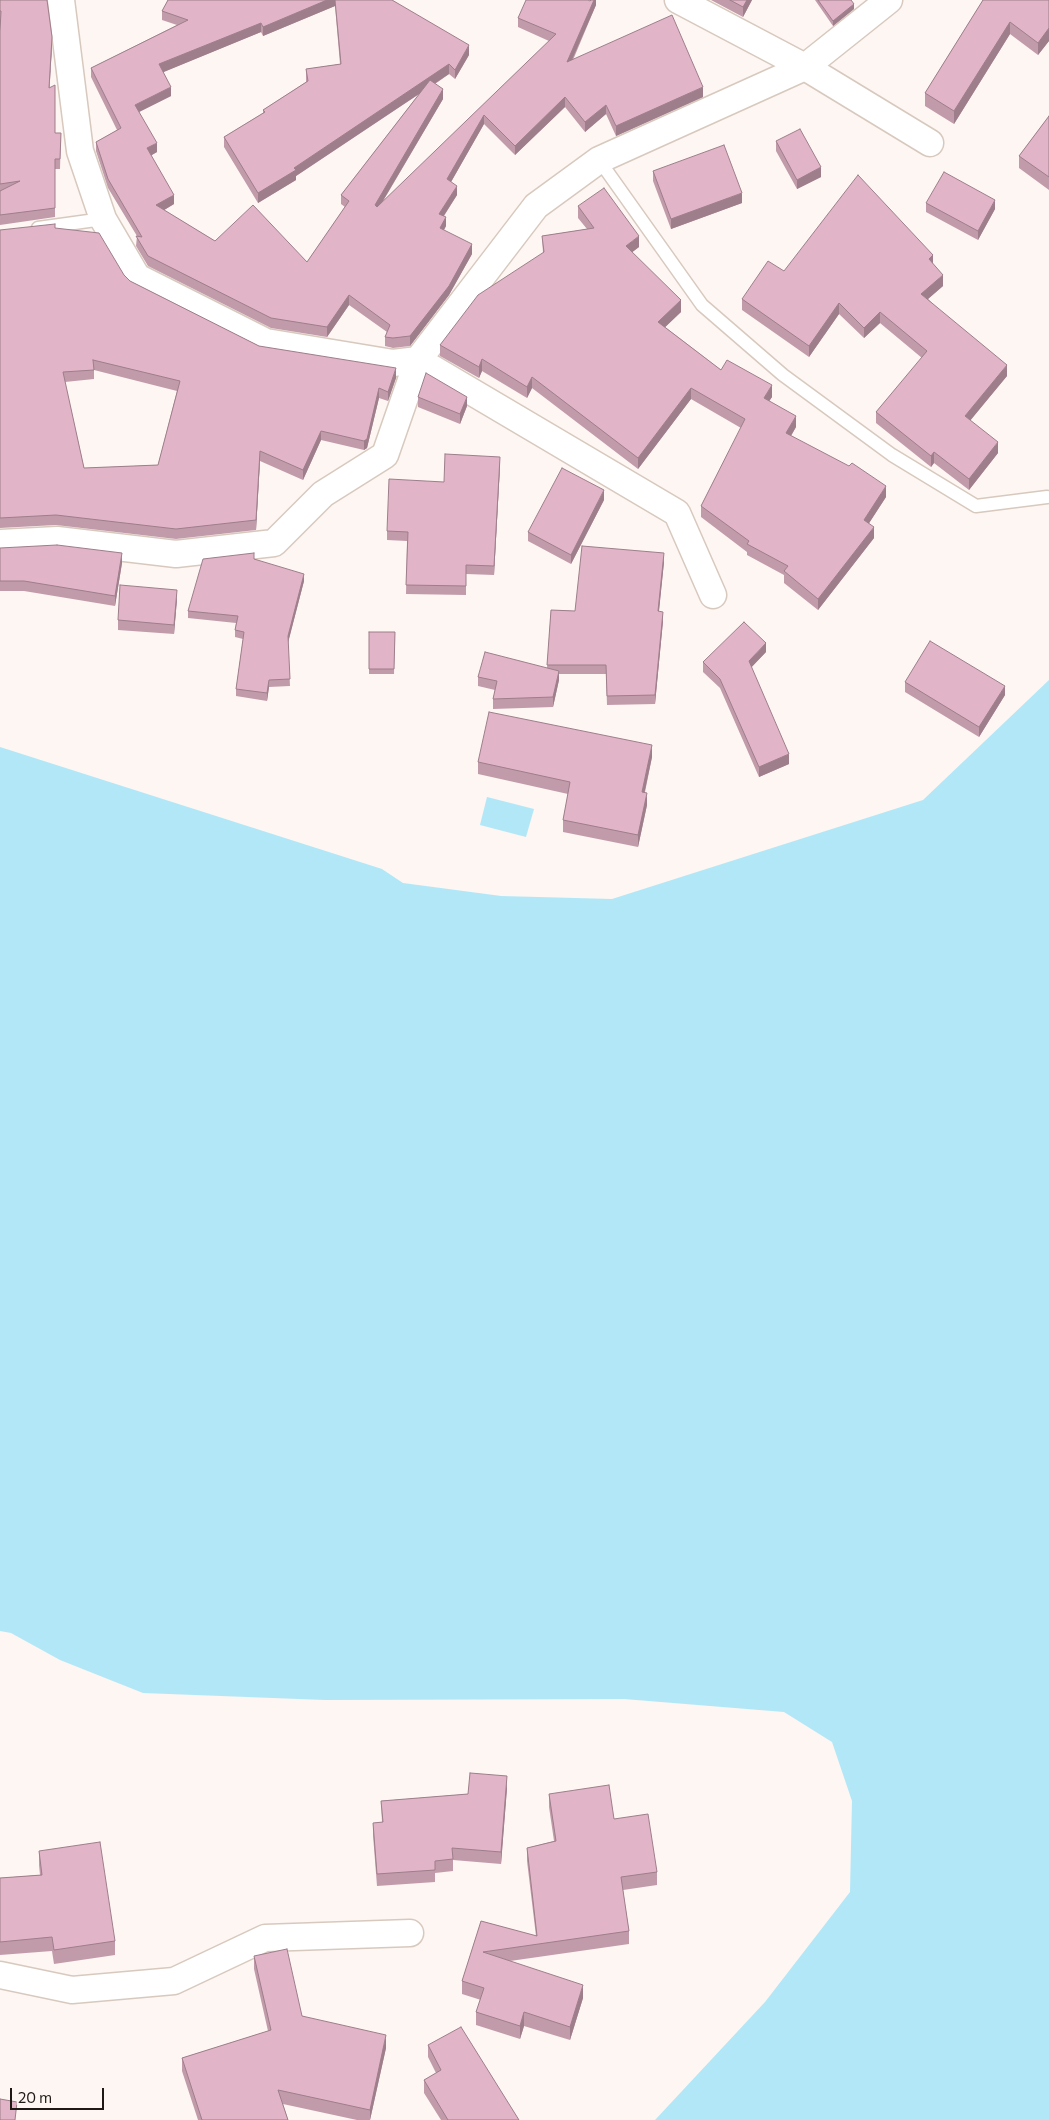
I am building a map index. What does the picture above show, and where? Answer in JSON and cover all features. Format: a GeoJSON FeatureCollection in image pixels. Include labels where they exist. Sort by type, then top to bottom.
{"type":"FeatureCollection","features":[{"type":"Feature","properties":{"kind":"street"},"geometry":{"type":"LineString","coordinates":[[60,0],[80,151],[102,219],[137,277],[266,342],[393,363],[418,360],[677,513],[713,595]]}},
{"type":"Feature","properties":{"kind":"street"},"geometry":{"type":"LineString","coordinates":[[678,0],[805,67],[930,143]]}},
{"type":"Feature","properties":{"kind":"street"},"geometry":{"type":"LineString","coordinates":[[0,543],[58,540],[176,554],[274,543],[323,494],[385,454],[418,360],[536,206],[599,160],[805,67],[889,0]]}},
{"type":"Feature","properties":{"kind":"street"},"geometry":{"type":"LineString","coordinates":[[0,1975],[72,1990],[174,1981],[265,1938],[410,1932]]}},
{"type":"Feature","properties":{"kind":"lane"},"geometry":{"type":"LineString","coordinates":[[599,160],[702,305],[783,375],[892,455],[976,506],[1047,497]]}},
{"type":"Feature","properties":{"kind":"lane"},"geometry":{"type":"LineString","coordinates":[[28,229],[102,219]]}},
{"type":"Feature","properties":{"kind":"water"},"geometry":{"type":"Polygon","coordinates":[[[1049,680],[1049,2120],[655,2120],[765,2002],[850,1892],[852,1801],[832,1742],[784,1712],[624,1699],[325,1700],[143,1693],[60,1660],[11,1633],[0,1631],[0,747],[382,869],[403,883],[501,896],[612,899],[923,800],[1049,680]]]}},
{"type":"Feature","properties":{"kind":"water"},"geometry":{"type":"Polygon","coordinates":[[[487,797],[534,809],[526,837],[480,825],[487,797]]]}},
{"type":"Feature","properties":{"kind":"building"},"geometry":{"type":"Polygon","coordinates":[[[0,0],[47,0],[52,37],[49,88],[55,85],[55,133],[61,133],[60,159],[55,159],[55,208],[0,215],[0,191],[20,181],[0,184],[0,0]]]}},
{"type":"Feature","properties":{"kind":"building"},"geometry":{"type":"Polygon","coordinates":[[[168,0],[327,0],[263,27],[261,23],[159,64],[171,87],[135,105],[157,143],[147,148],[174,195],[156,205],[215,241],[253,205],[307,262],[349,201],[341,195],[430,80],[443,89],[375,205],[377,207],[556,34],[518,18],[526,0],[594,0],[567,62],[672,15],[703,87],[616,126],[606,105],[585,122],[565,97],[515,146],[484,115],[447,179],[457,186],[439,214],[446,217],[440,228],[472,244],[449,286],[410,336],[385,337],[390,325],[349,295],[327,327],[271,318],[148,256],[136,236],[142,237],[108,179],[96,142],[121,128],[91,68],[188,20],[162,11],[168,0]]]}},
{"type":"Feature","properties":{"kind":"building"},"geometry":{"type":"Polygon","coordinates":[[[335,0],[392,0],[469,45],[455,70],[449,64],[294,168],[296,170],[258,193],[224,137],[265,112],[263,110],[308,81],[306,69],[341,64],[335,0]]]}},
{"type":"Feature","properties":{"kind":"building"},"geometry":{"type":"Polygon","coordinates":[[[730,0],[747,0],[743,7],[730,0]]]}},
{"type":"Feature","properties":{"kind":"building"},"geometry":{"type":"Polygon","coordinates":[[[818,0],[851,0],[854,4],[833,21],[818,0]]]}},
{"type":"Feature","properties":{"kind":"building"},"geometry":{"type":"Polygon","coordinates":[[[983,0],[1049,0],[1049,28],[1038,43],[1010,22],[954,111],[925,93],[983,0]]]}},
{"type":"Feature","properties":{"kind":"building"},"geometry":{"type":"Polygon","coordinates":[[[1049,116],[1049,177],[1019,156],[1049,116]]]}},
{"type":"Feature","properties":{"kind":"building"},"geometry":{"type":"Polygon","coordinates":[[[800,129],[821,167],[797,180],[776,141],[800,129]]]}},
{"type":"Feature","properties":{"kind":"building"},"geometry":{"type":"Polygon","coordinates":[[[724,145],[742,193],[671,219],[653,171],[724,145]]]}},
{"type":"Feature","properties":{"kind":"building"},"geometry":{"type":"Polygon","coordinates":[[[944,172],[995,200],[978,231],[926,203],[944,172]]]}},
{"type":"Feature","properties":{"kind":"building"},"geometry":{"type":"Polygon","coordinates":[[[858,175],[933,255],[929,259],[943,275],[921,294],[1007,365],[965,416],[998,442],[969,479],[934,452],[931,456],[876,412],[927,351],[880,312],[864,328],[839,303],[809,346],[742,299],[768,261],[784,271],[858,175]]]}},
{"type":"Feature","properties":{"kind":"building"},"geometry":{"type":"Polygon","coordinates":[[[604,188],[639,236],[626,246],[681,300],[658,322],[721,370],[727,360],[772,385],[764,398],[796,416],[786,433],[849,466],[852,463],[886,486],[864,520],[874,527],[818,599],[784,571],[788,566],[747,544],[749,541],[701,506],[745,419],[691,388],[638,458],[532,377],[527,387],[482,359],[479,367],[440,345],[478,295],[544,252],[542,236],[594,228],[578,206],[604,188]]]}},
{"type":"Feature","properties":{"kind":"building"},"geometry":{"type":"Polygon","coordinates":[[[55,224],[55,228],[99,233],[124,275],[130,281],[259,346],[396,368],[388,392],[379,388],[367,439],[364,441],[321,431],[303,470],[260,451],[256,520],[176,529],[56,515],[0,518],[0,230],[55,224]],[[93,360],[94,370],[63,372],[84,468],[158,465],[180,381],[93,360]]]}},
{"type":"Feature","properties":{"kind":"building"},"geometry":{"type":"Polygon","coordinates":[[[426,373],[467,397],[460,414],[418,397],[426,373]]]}},
{"type":"Feature","properties":{"kind":"building"},"geometry":{"type":"Polygon","coordinates":[[[445,454],[500,457],[494,566],[466,565],[466,586],[406,585],[408,532],[387,531],[389,479],[444,482],[445,454]]]}},
{"type":"Feature","properties":{"kind":"building"},"geometry":{"type":"Polygon","coordinates":[[[562,468],[604,490],[571,555],[528,532],[562,468]]]}},
{"type":"Feature","properties":{"kind":"building"},"geometry":{"type":"Polygon","coordinates":[[[57,545],[122,553],[115,596],[24,581],[0,581],[0,548],[57,545]]]}},
{"type":"Feature","properties":{"kind":"building"},"geometry":{"type":"Polygon","coordinates":[[[582,546],[664,553],[658,611],[663,612],[655,695],[607,696],[606,665],[547,665],[551,610],[575,611],[582,546]]]}},
{"type":"Feature","properties":{"kind":"building"},"geometry":{"type":"Polygon","coordinates":[[[254,553],[254,559],[304,574],[288,636],[290,679],[269,680],[267,693],[236,689],[244,632],[235,630],[238,616],[188,611],[203,559],[254,553]]]}},
{"type":"Feature","properties":{"kind":"building"},"geometry":{"type":"Polygon","coordinates":[[[120,585],[177,590],[174,625],[118,620],[120,585]]]}},
{"type":"Feature","properties":{"kind":"building"},"geometry":{"type":"Polygon","coordinates":[[[744,622],[766,643],[749,661],[789,754],[759,767],[720,679],[703,662],[744,622]]]}},
{"type":"Feature","properties":{"kind":"building"},"geometry":{"type":"Polygon","coordinates":[[[369,632],[395,632],[394,669],[369,669],[369,632]]]}},
{"type":"Feature","properties":{"kind":"building"},"geometry":{"type":"Polygon","coordinates":[[[930,641],[1005,686],[979,727],[905,682],[930,641]]]}},
{"type":"Feature","properties":{"kind":"building"},"geometry":{"type":"Polygon","coordinates":[[[485,652],[559,671],[553,697],[493,699],[497,681],[478,677],[485,652]]]}},
{"type":"Feature","properties":{"kind":"building"},"geometry":{"type":"Polygon","coordinates":[[[489,712],[652,745],[642,792],[647,793],[638,835],[563,820],[570,782],[478,762],[489,712]]]}},
{"type":"Feature","properties":{"kind":"building"},"geometry":{"type":"Polygon","coordinates":[[[470,1773],[507,1776],[501,1852],[452,1848],[453,1859],[435,1861],[435,1870],[377,1874],[373,1823],[383,1822],[381,1801],[468,1794],[470,1773]]]}},
{"type":"Feature","properties":{"kind":"building"},"geometry":{"type":"Polygon","coordinates":[[[609,1785],[614,1819],[648,1814],[657,1872],[621,1877],[629,1931],[483,1952],[583,1985],[570,2027],[524,2012],[520,2026],[476,2012],[484,1988],[462,1981],[481,1921],[537,1936],[527,1848],[556,1841],[549,1794],[609,1785]]]}},
{"type":"Feature","properties":{"kind":"building"},"geometry":{"type":"Polygon","coordinates":[[[100,1842],[115,1941],[54,1950],[52,1937],[0,1942],[0,1878],[42,1875],[39,1851],[100,1842]]]}},
{"type":"Feature","properties":{"kind":"building"},"geometry":{"type":"Polygon","coordinates":[[[287,1949],[302,2016],[386,2035],[370,2110],[278,2090],[288,2120],[202,2120],[182,2058],[271,2030],[254,1956],[287,1949]]]}},
{"type":"Feature","properties":{"kind":"building"},"geometry":{"type":"Polygon","coordinates":[[[461,2027],[519,2120],[448,2120],[424,2080],[441,2070],[428,2045],[461,2027]]]}},
{"type":"Feature","properties":{"kind":"building"},"geometry":{"type":"Polygon","coordinates":[[[0,2099],[17,2102],[15,2120],[0,2120],[0,2099]]]}}]}
